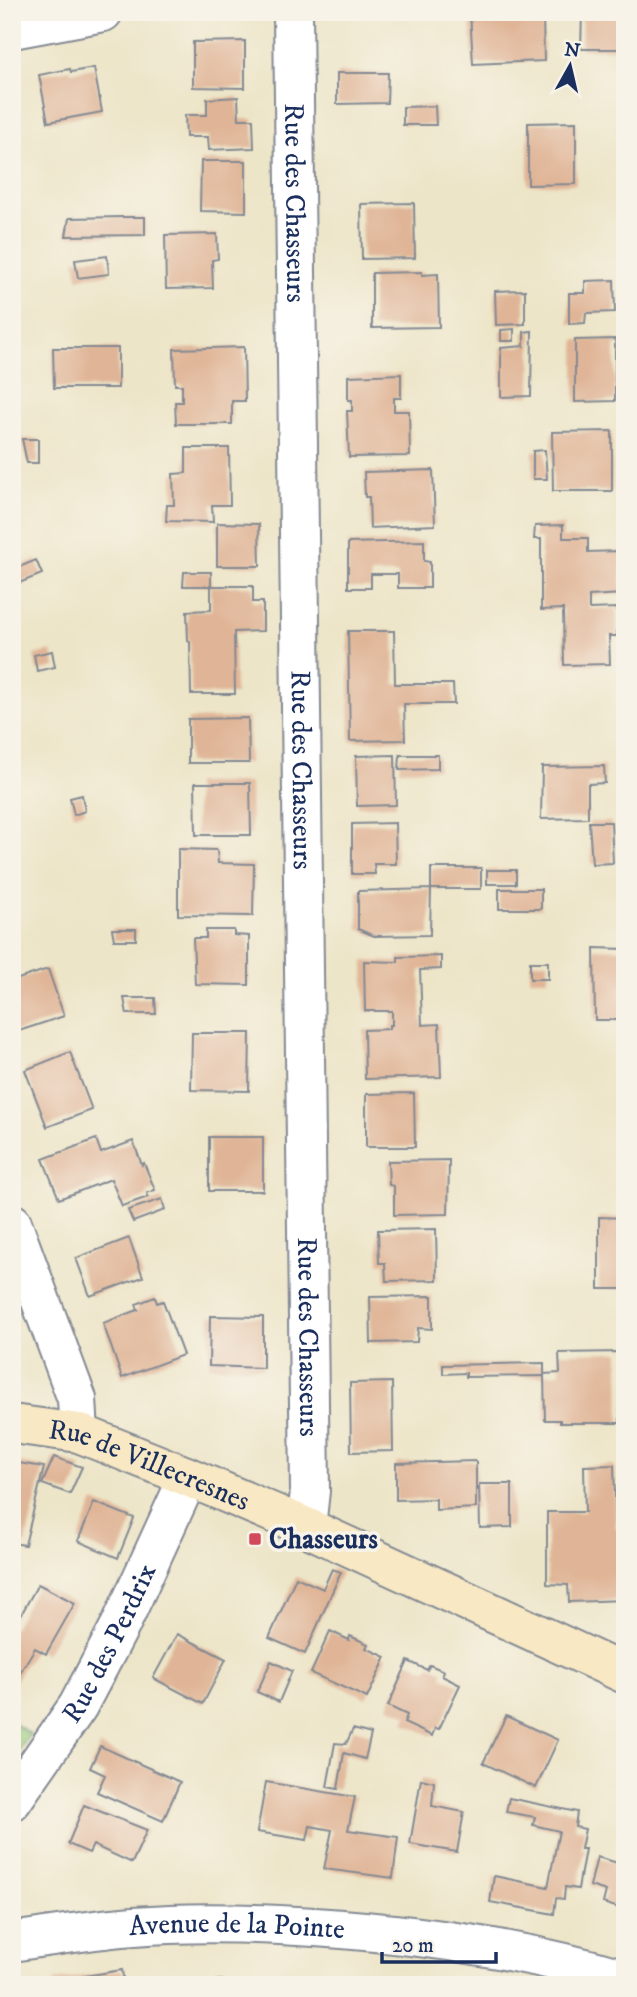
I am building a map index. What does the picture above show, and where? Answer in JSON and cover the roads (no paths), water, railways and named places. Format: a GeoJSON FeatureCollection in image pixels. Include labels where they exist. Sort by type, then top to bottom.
{"type":"FeatureCollection","features":[{"type":"Feature","properties":{"kind":"street"},"geometry":{"type":"LineString","coordinates":[[12,29],[103,12]]}},
{"type":"Feature","properties":{"kind":"street","name":"Rue des Chasseurs"},"geometry":{"type":"LineString","coordinates":[[293,12],[310,1491],[306,1527]]}},
{"type":"Feature","properties":{"kind":"street"},"geometry":{"type":"LineString","coordinates":[[12,1223],[77,1399],[79,1433]]}},
{"type":"Feature","properties":{"kind":"street","name":"Rue de Villecresnes"},"geometry":{"type":"LineString","coordinates":[[12,1424],[79,1433],[186,1476],[306,1527],[625,1674]]}},
{"type":"Feature","properties":{"kind":"street","name":"Rue des Perdrix"},"geometry":{"type":"LineString","coordinates":[[12,1801],[84,1694],[121,1625],[179,1498],[186,1476]]}},
{"type":"Feature","properties":{"kind":"street","name":"Avenue de la Pointe"},"geometry":{"type":"LineString","coordinates":[[12,1942],[135,1926],[242,1923],[388,1932],[498,1950],[596,1970],[625,1979]]}},
{"type":"Feature","properties":{"kind":"place","name":"Chasseurs"},"geometry":{"type":"Point","coordinates":[255,1539]}}]}
